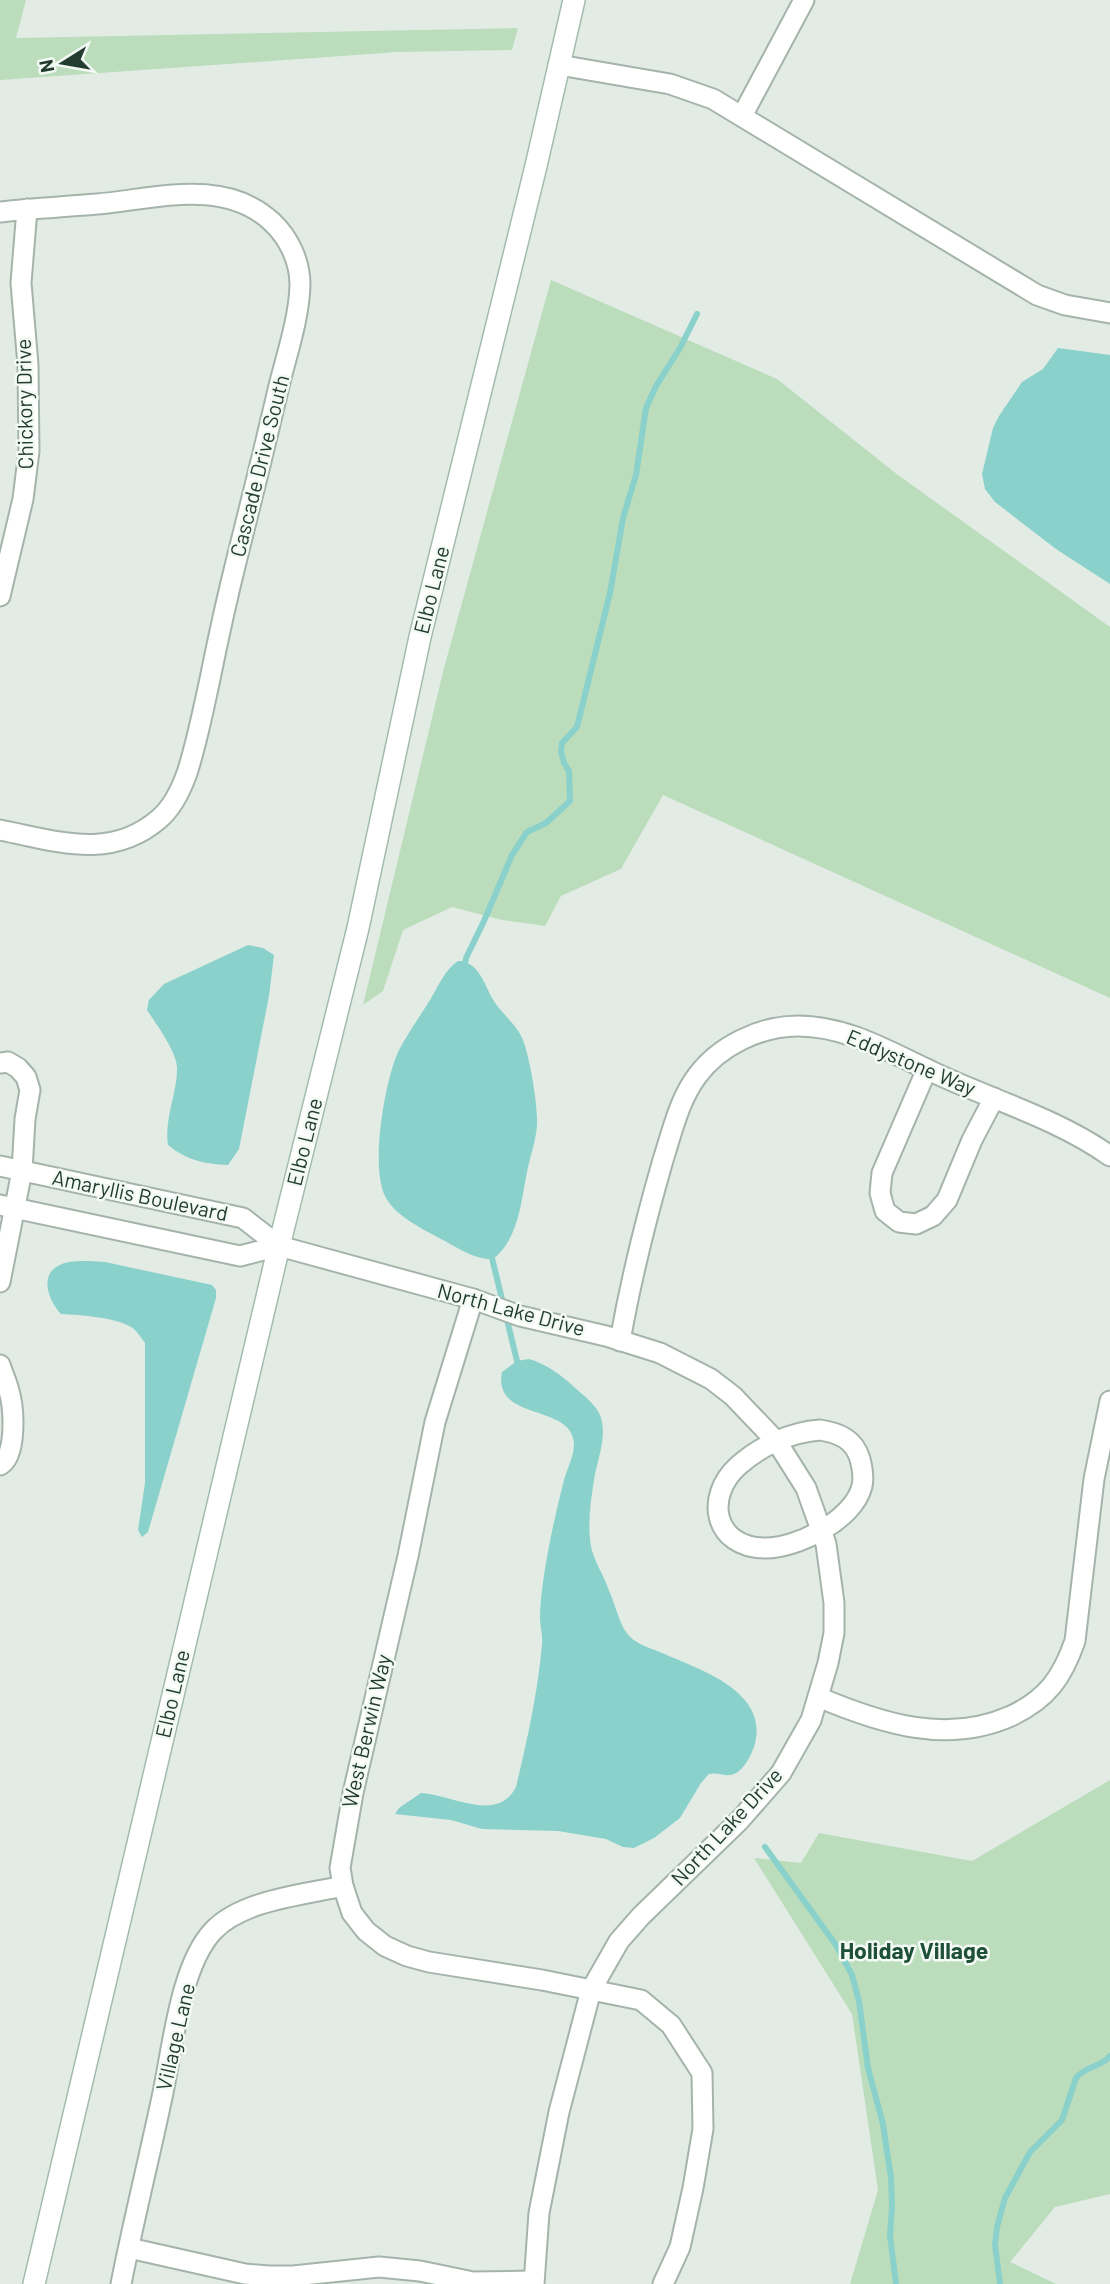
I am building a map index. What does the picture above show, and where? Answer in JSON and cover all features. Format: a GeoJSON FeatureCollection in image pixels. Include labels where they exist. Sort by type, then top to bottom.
{"type":"FeatureCollection","features":[{"type":"Feature","properties":{"kind":"street","name":"Elbo Lane"},"geometry":{"type":"LineString","coordinates":[[34,2284],[279,1246],[358,928],[420,637],[573,0]]}},
{"type":"Feature","properties":{"kind":"street"},"geometry":{"type":"LineString","coordinates":[[741,116],[804,0]]}},
{"type":"Feature","properties":{"kind":"street"},"geometry":{"type":"LineString","coordinates":[[559,65],[670,84],[713,99],[1037,295],[1065,305],[1110,313]]}},
{"type":"Feature","properties":{"kind":"street","name":"Cascade Drive South"},"geometry":{"type":"LineString","coordinates":[[0,212],[191,193],[236,200],[256,209],[274,223],[287,241],[297,260],[299,302],[237,557],[199,730],[177,798],[162,816],[144,831],[122,841],[101,845],[66,844],[0,830]]}},
{"type":"Feature","properties":{"kind":"street","name":"Chickory Drive"},"geometry":{"type":"LineString","coordinates":[[0,596],[23,499],[29,452],[28,365],[21,283],[27,209]]}},
{"type":"Feature","properties":{"kind":"street","name":"Eddystone Way"},"geometry":{"type":"LineString","coordinates":[[620,1340],[641,1240],[668,1144],[685,1098],[696,1077],[712,1059],[731,1045],[753,1035],[775,1028],[799,1026],[848,1033],[1073,1132],[1110,1156]]}},
{"type":"Feature","properties":{"kind":"street"},"geometry":{"type":"LineString","coordinates":[[0,1063],[8,1062],[18,1068],[26,1077],[30,1090],[25,1119],[22,1171],[7,1207],[0,1282]]}},
{"type":"Feature","properties":{"kind":"street"},"geometry":{"type":"LineString","coordinates":[[927,1069],[882,1173],[880,1193],[885,1211],[899,1222],[916,1224],[933,1216],[947,1200],[972,1140],[994,1098]]}},
{"type":"Feature","properties":{"kind":"street","name":"Amaryllis Boulevard"},"geometry":{"type":"LineString","coordinates":[[0,1166],[243,1218],[279,1246]]}},
{"type":"Feature","properties":{"kind":"street","name":"Amaryllis Boulevard"},"geometry":{"type":"LineString","coordinates":[[7,1207],[240,1256],[279,1246]]}},
{"type":"Feature","properties":{"kind":"street","name":"North Lake Drive"},"geometry":{"type":"LineString","coordinates":[[279,1246],[472,1299],[520,1316],[620,1340],[668,1357],[711,1379],[733,1396],[777,1442],[806,1488],[822,1530],[831,1573],[834,1633],[811,1720],[781,1773],[739,1822],[641,1916],[619,1941],[591,1990],[559,2112],[539,2213],[533,2283]]}},
{"type":"Feature","properties":{"kind":"street","name":"West Berwin Way"},"geometry":{"type":"LineString","coordinates":[[472,1299],[435,1422],[408,1556],[353,1793],[340,1868],[343,1886],[352,1913],[366,1931],[385,1946],[407,1956],[641,2000],[671,2025],[702,2073],[703,2129],[680,2247],[663,2284]]}},
{"type":"Feature","properties":{"kind":"street"},"geometry":{"type":"LineString","coordinates":[[0,1365],[12,1404],[10,1451],[5,1462],[0,1465]]}},
{"type":"Feature","properties":{"kind":"street"},"geometry":{"type":"LineString","coordinates":[[818,1697],[854,1712],[900,1725],[954,1731],[977,1727],[1020,1711],[1040,1698],[1056,1682],[1075,1641],[1094,1479],[1110,1401]]}},
{"type":"Feature","properties":{"kind":"street"},"geometry":{"type":"LineString","coordinates":[[820,1430],[845,1437],[855,1446],[860,1458],[862,1486],[848,1511],[822,1530],[783,1546],[754,1548],[740,1544],[728,1535],[719,1523],[721,1492],[737,1467],[750,1457],[792,1435],[820,1430]]}},
{"type":"Feature","properties":{"kind":"street","name":"Village Lane"},"geometry":{"type":"LineString","coordinates":[[121,2284],[180,2007],[201,1946],[214,1930],[231,1917],[250,1908],[343,1886]]}},
{"type":"Feature","properties":{"kind":"street"},"geometry":{"type":"LineString","coordinates":[[129,2248],[222,2269],[270,2276],[379,2267],[400,2268],[473,2282],[533,2283]]}},
{"type":"Feature","properties":{"kind":"green space"},"geometry":{"type":"Polygon","coordinates":[[[0,0],[26,0],[16,38],[518,28],[512,50],[398,52],[0,80],[0,0]]]}},
{"type":"Feature","properties":{"kind":"green space"},"geometry":{"type":"Polygon","coordinates":[[[551,280],[777,379],[898,475],[1110,627],[1110,998],[663,795],[621,869],[561,896],[545,926],[502,920],[452,907],[403,930],[383,991],[363,1005],[444,668],[551,280]]]}},
{"type":"Feature","properties":{"kind":"green space"},"geometry":{"type":"Polygon","coordinates":[[[1110,1780],[1110,2194],[1055,2207],[1010,2262],[1056,2284],[850,2284],[878,2190],[852,2014],[754,1858],[801,1863],[819,1833],[972,1861],[1110,1780]]]}},
{"type":"Feature","properties":{"kind":"water"},"geometry":{"type":"Polygon","coordinates":[[[1058,348],[1110,355],[1110,584],[1056,549],[995,502],[985,489],[982,474],[993,428],[999,416],[1022,382],[1043,369],[1058,348]]]}},
{"type":"Feature","properties":{"kind":"water"},"geometry":{"type":"Polygon","coordinates":[[[248,945],[263,948],[274,955],[269,996],[239,1149],[228,1165],[203,1162],[189,1158],[168,1145],[168,1126],[177,1069],[166,1039],[147,1010],[149,1000],[164,984],[248,945]]]}},
{"type":"Feature","properties":{"kind":"water"},"geometry":{"type":"Polygon","coordinates":[[[458,961],[475,969],[496,1004],[520,1034],[535,1095],[536,1131],[518,1219],[502,1251],[493,1259],[465,1252],[424,1230],[395,1209],[385,1196],[379,1165],[384,1101],[399,1050],[442,979],[458,961]]]}},
{"type":"Feature","properties":{"kind":"water"},"geometry":{"type":"Polygon","coordinates":[[[91,1261],[212,1285],[216,1290],[216,1298],[148,1532],[142,1537],[138,1530],[145,1483],[145,1343],[134,1329],[119,1322],[99,1317],[61,1314],[48,1289],[49,1276],[58,1266],[70,1262],[91,1261]]]}},
{"type":"Feature","properties":{"kind":"water"},"geometry":{"type":"Polygon","coordinates":[[[529,1359],[547,1367],[568,1382],[588,1399],[602,1421],[603,1438],[590,1510],[590,1539],[623,1627],[640,1644],[725,1683],[749,1706],[756,1721],[753,1748],[740,1770],[730,1775],[709,1774],[680,1818],[654,1838],[634,1848],[623,1847],[606,1839],[558,1831],[482,1829],[451,1820],[395,1814],[399,1808],[421,1793],[486,1805],[497,1804],[508,1798],[516,1787],[538,1680],[542,1641],[540,1607],[546,1563],[574,1444],[570,1431],[561,1422],[520,1406],[509,1399],[502,1388],[502,1372],[517,1361],[529,1359]]]}},
{"type":"Feature","properties":{"kind":"waterway"},"geometry":{"type":"LineString","coordinates":[[464,969],[466,958],[512,855],[527,832],[546,823],[570,801],[569,771],[564,763],[562,743],[577,727],[610,593],[623,518],[636,475],[646,408],[697,314]]}},
{"type":"Feature","properties":{"kind":"waterway"},"geometry":{"type":"LineString","coordinates":[[491,1254],[517,1361],[523,1367]]}},
{"type":"Feature","properties":{"kind":"waterway"},"geometry":{"type":"LineString","coordinates":[[765,1847],[836,1945],[852,1975],[859,2001],[868,2068],[883,2124],[891,2177],[890,2235],[896,2284]]}},
{"type":"Feature","properties":{"kind":"waterway"},"geometry":{"type":"LineString","coordinates":[[1000,2284],[995,2245],[1005,2198],[1030,2152],[1062,2120],[1076,2078],[1110,2056]]}},
{"type":"Feature","properties":{"kind":"district","name":"Holiday Village"},"geometry":{"type":"Point","coordinates":[914,1951]}}]}
